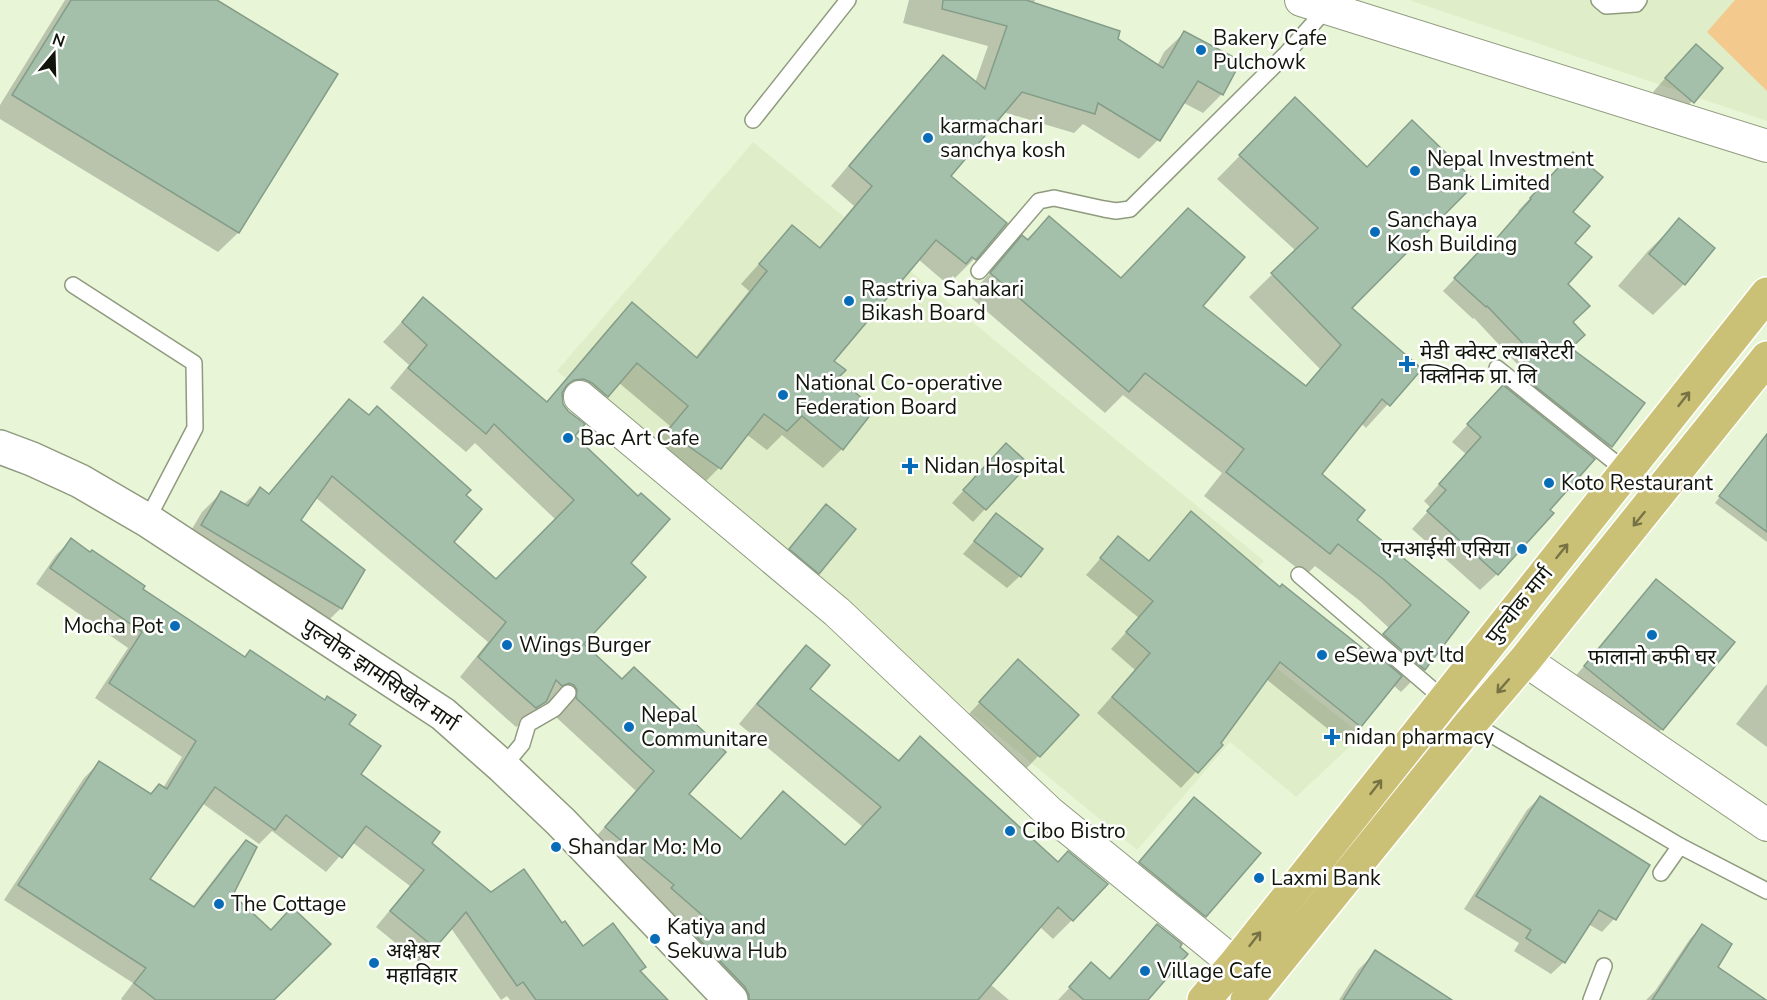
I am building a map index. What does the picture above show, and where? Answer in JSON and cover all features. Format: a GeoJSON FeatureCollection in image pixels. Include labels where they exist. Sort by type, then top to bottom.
{"type":"FeatureCollection","features":[{"type":"Feature","properties":{"kind":"main road","name":"पुल्चोक मार्ग"},"geometry":{"type":"LineString","coordinates":[[1204,1000],[1767,294]]}},
{"type":"Feature","properties":{"kind":"main road","name":"पुल्चोक मार्ग"},"geometry":{"type":"LineString","coordinates":[[1247,1000],[1525,660],[1767,358]]}},
{"type":"Feature","properties":{"kind":"main road","name":"पुल्चोक झामसिखेल मार्ग"},"geometry":{"type":"LineString","coordinates":[[0,447],[80,481],[147,520],[443,714],[561,822],[731,1000]]}},
{"type":"Feature","properties":{"kind":"street"},"geometry":{"type":"LineString","coordinates":[[1320,3],[1767,146]]}},
{"type":"Feature","properties":{"kind":"street"},"geometry":{"type":"LineString","coordinates":[[580,397],[837,612],[1050,813],[1235,964]]}},
{"type":"Feature","properties":{"kind":"street"},"geometry":{"type":"LineString","coordinates":[[1525,660],[1767,825]]}},
{"type":"Feature","properties":{"kind":"lane"},"geometry":{"type":"LineString","coordinates":[[753,120],[848,0]]}},
{"type":"Feature","properties":{"kind":"lane"},"geometry":{"type":"LineString","coordinates":[[1599,0],[1606,6],[1636,4],[1640,0]]}},
{"type":"Feature","properties":{"kind":"lane"},"geometry":{"type":"LineString","coordinates":[[979,272],[1039,201],[1054,198],[1116,211],[1130,209],[1286,54],[1320,3]]}},
{"type":"Feature","properties":{"kind":"lane"},"geometry":{"type":"LineString","coordinates":[[74,285],[194,363],[195,428],[147,520]]}},
{"type":"Feature","properties":{"kind":"lane"},"geometry":{"type":"LineString","coordinates":[[1497,368],[1627,472]]}},
{"type":"Feature","properties":{"kind":"lane"},"geometry":{"type":"LineString","coordinates":[[1299,575],[1472,723],[1680,846],[1767,891]]}},
{"type":"Feature","properties":{"kind":"lane"},"geometry":{"type":"LineString","coordinates":[[503,767],[522,744],[528,724],[554,709],[568,693]]}},
{"type":"Feature","properties":{"kind":"lane"},"geometry":{"type":"LineString","coordinates":[[1662,873],[1680,846]]}},
{"type":"Feature","properties":{"kind":"lane"},"geometry":{"type":"LineString","coordinates":[[1591,1000],[1604,966]]}},
{"type":"Feature","properties":{"kind":"shaded area"},"geometry":{"type":"Polygon","coordinates":[[[1409,0],[1767,0],[1767,121],[1409,0]]]}},
{"type":"Feature","properties":{"kind":"shaded area"},"geometry":{"type":"Polygon","coordinates":[[[1735,0],[1767,0],[1767,91],[1707,32],[1735,0]]]}},
{"type":"Feature","properties":{"kind":"shaded area","name":"Nidan Hospital"},"geometry":{"type":"Polygon","coordinates":[[[753,142],[1264,561],[1210,616],[1362,735],[1296,797],[1230,742],[1137,850],[557,371],[753,142]]]}},
{"type":"Feature","properties":{"kind":"building"},"geometry":{"type":"Polygon","coordinates":[[[71,0],[217,0],[338,74],[239,233],[12,95],[71,0]]]}},
{"type":"Feature","properties":{"kind":"building"},"geometry":{"type":"Polygon","coordinates":[[[943,0],[1026,0],[1120,31],[1118,39],[1163,68],[1184,31],[1241,61],[1223,95],[1198,81],[1160,141],[1098,103],[1095,114],[1022,92],[951,176],[1007,223],[976,260],[972,257],[966,264],[936,240],[834,361],[846,370],[838,378],[875,409],[843,450],[802,416],[787,431],[764,414],[721,469],[667,431],[688,406],[637,363],[608,397],[584,379],[574,380],[567,385],[562,393],[563,404],[568,411],[585,424],[575,436],[638,496],[641,493],[670,519],[631,563],[646,577],[584,644],[622,679],[634,667],[726,752],[689,794],[741,839],[783,791],[845,845],[881,807],[757,704],[806,645],[830,665],[810,689],[899,761],[920,736],[1058,862],[1068,851],[1108,884],[1073,921],[1058,907],[978,1000],[749,1000],[745,987],[697,937],[711,923],[671,888],[674,885],[605,827],[654,771],[576,698],[577,690],[574,685],[569,683],[562,686],[556,680],[546,702],[536,708],[478,657],[506,622],[332,476],[301,520],[365,570],[342,609],[201,525],[221,491],[248,506],[260,487],[269,494],[349,399],[369,415],[377,406],[471,490],[466,495],[482,509],[454,542],[496,579],[574,500],[494,424],[486,434],[408,368],[427,345],[402,322],[423,297],[547,402],[632,302],[697,358],[767,271],[759,264],[792,225],[820,248],[872,186],[849,166],[943,55],[985,89],[1007,26],[942,9],[943,0]]]}},
{"type":"Feature","properties":{"kind":"building"},"geometry":{"type":"Polygon","coordinates":[[[1696,44],[1723,68],[1694,103],[1665,78],[1696,44]]]}},
{"type":"Feature","properties":{"kind":"building"},"geometry":{"type":"Polygon","coordinates":[[[1295,97],[1367,167],[1412,120],[1471,177],[1471,188],[1352,308],[1422,369],[1390,406],[1382,399],[1322,474],[1365,510],[1357,520],[1469,612],[1425,670],[1383,634],[1411,605],[1383,579],[1338,544],[1330,554],[1226,472],[1244,449],[1145,373],[1129,392],[990,273],[1022,235],[1028,240],[1049,216],[1121,278],[1188,208],[1245,257],[1203,306],[1306,386],[1341,345],[1271,273],[1318,228],[1239,155],[1295,97]]]}},
{"type":"Feature","properties":{"kind":"building"},"geometry":{"type":"Polygon","coordinates":[[[1573,152],[1603,177],[1573,212],[1590,226],[1575,243],[1592,257],[1568,284],[1590,306],[1573,322],[1585,335],[1571,348],[1645,403],[1612,447],[1516,371],[1532,353],[1487,306],[1454,278],[1486,244],[1489,247],[1573,152]]]}},
{"type":"Feature","properties":{"kind":"building"},"geometry":{"type":"Polygon","coordinates":[[[1679,218],[1715,248],[1685,285],[1649,254],[1679,218]]]}},
{"type":"Feature","properties":{"kind":"building"},"geometry":{"type":"Polygon","coordinates":[[[1503,385],[1595,459],[1550,510],[1554,513],[1498,575],[1427,511],[1446,490],[1439,484],[1481,437],[1467,424],[1503,385]]]}},
{"type":"Feature","properties":{"kind":"building"},"geometry":{"type":"Polygon","coordinates":[[[1767,434],[1767,532],[1719,496],[1767,434]]]}},
{"type":"Feature","properties":{"kind":"building"},"geometry":{"type":"Polygon","coordinates":[[[1006,443],[1029,464],[986,510],[963,490],[1006,443]]]}},
{"type":"Feature","properties":{"kind":"building"},"geometry":{"type":"Polygon","coordinates":[[[826,504],[856,529],[819,574],[789,549],[826,504]]]}},
{"type":"Feature","properties":{"kind":"building"},"geometry":{"type":"Polygon","coordinates":[[[1191,511],[1280,587],[1282,584],[1366,651],[1369,648],[1402,676],[1361,727],[1280,662],[1221,743],[1223,745],[1198,773],[1112,697],[1150,653],[1126,632],[1153,601],[1100,558],[1118,536],[1149,561],[1191,511]]]}},
{"type":"Feature","properties":{"kind":"building"},"geometry":{"type":"Polygon","coordinates":[[[996,513],[1043,549],[1021,577],[974,541],[996,513]]]}},
{"type":"Feature","properties":{"kind":"building"},"geometry":{"type":"Polygon","coordinates":[[[71,538],[145,586],[143,589],[245,657],[250,650],[325,700],[327,696],[356,715],[349,724],[381,746],[361,774],[440,832],[432,843],[491,892],[524,869],[562,923],[565,921],[583,946],[613,923],[646,967],[640,971],[668,1000],[536,1000],[523,982],[517,986],[466,912],[435,948],[390,911],[424,870],[366,826],[342,858],[286,815],[275,830],[215,787],[150,879],[194,907],[246,840],[257,847],[233,895],[271,930],[292,907],[331,944],[274,1000],[156,1000],[134,983],[146,968],[18,885],[99,761],[151,794],[159,784],[167,789],[196,741],[109,683],[142,632],[50,568],[71,538]]]}},
{"type":"Feature","properties":{"kind":"building"},"geometry":{"type":"Polygon","coordinates":[[[1656,579],[1735,642],[1663,730],[1584,666],[1656,579]]]}},
{"type":"Feature","properties":{"kind":"building"},"geometry":{"type":"Polygon","coordinates":[[[1018,659],[1079,715],[1040,757],[979,702],[1018,659]]]}},
{"type":"Feature","properties":{"kind":"building"},"geometry":{"type":"Polygon","coordinates":[[[1540,796],[1650,865],[1616,920],[1599,910],[1565,963],[1526,938],[1531,930],[1476,896],[1540,796]]]}},
{"type":"Feature","properties":{"kind":"building"},"geometry":{"type":"Polygon","coordinates":[[[1194,797],[1261,853],[1206,917],[1139,862],[1194,797]]]}},
{"type":"Feature","properties":{"kind":"building","name":"Village Cafe"},"geometry":{"type":"Polygon","coordinates":[[[1157,924],[1182,944],[1180,947],[1188,954],[1148,1000],[1084,1000],[1069,987],[1091,962],[1110,979],[1157,924]]]}},
{"type":"Feature","properties":{"kind":"building"},"geometry":{"type":"Polygon","coordinates":[[[1702,924],[1732,944],[1718,967],[1766,1000],[1652,1000],[1702,924]]]}},
{"type":"Feature","properties":{"kind":"building"},"geometry":{"type":"Polygon","coordinates":[[[1375,950],[1452,1000],[1343,1000],[1375,950]]]}},
{"type":"Feature","properties":{"kind":"place","name":"Bakery Cafe Pulchowk"},"geometry":{"type":"Point","coordinates":[1201,50]}},
{"type":"Feature","properties":{"kind":"place","name":"karmachari sanchya kosh"},"geometry":{"type":"Point","coordinates":[928,138]}},
{"type":"Feature","properties":{"kind":"place","name":"Nepal Investment Bank Limited"},"geometry":{"type":"Point","coordinates":[1415,171]}},
{"type":"Feature","properties":{"kind":"place","name":"Sanchaya Kosh Building"},"geometry":{"type":"Point","coordinates":[1375,232]}},
{"type":"Feature","properties":{"kind":"place","name":"Rastriya Sahakari Bikash Board"},"geometry":{"type":"Point","coordinates":[849,301]}},
{"type":"Feature","properties":{"kind":"place","name":"मेडी क्वेस्ट ल्याबरेटरी क्लिनिक प्रा. लि"},"geometry":{"type":"Point","coordinates":[1407,364]}},
{"type":"Feature","properties":{"kind":"place","name":"National Co-operative Federation Board"},"geometry":{"type":"Point","coordinates":[783,395]}},
{"type":"Feature","properties":{"kind":"place","name":"Bac Art Cafe"},"geometry":{"type":"Point","coordinates":[568,438]}},
{"type":"Feature","properties":{"kind":"place","name":"Nidan Hospital"},"geometry":{"type":"Point","coordinates":[910,466]}},
{"type":"Feature","properties":{"kind":"place","name":"Koto Restaurant"},"geometry":{"type":"Point","coordinates":[1549,483]}},
{"type":"Feature","properties":{"kind":"place","name":"एनआईसी एसिया"},"geometry":{"type":"Point","coordinates":[1522,549]}},
{"type":"Feature","properties":{"kind":"place","name":"Mocha Pot"},"geometry":{"type":"Point","coordinates":[175,626]}},
{"type":"Feature","properties":{"kind":"place","name":"फालानो कफी घर"},"geometry":{"type":"Point","coordinates":[1652,635]}},
{"type":"Feature","properties":{"kind":"place","name":"Wings Burger"},"geometry":{"type":"Point","coordinates":[507,645]}},
{"type":"Feature","properties":{"kind":"place","name":"eSewa pvt ltd"},"geometry":{"type":"Point","coordinates":[1322,655]}},
{"type":"Feature","properties":{"kind":"place","name":"Nepal Communitare"},"geometry":{"type":"Point","coordinates":[629,727]}},
{"type":"Feature","properties":{"kind":"place","name":"nidan pharmacy"},"geometry":{"type":"Point","coordinates":[1332,737]}},
{"type":"Feature","properties":{"kind":"place","name":"Cibo Bistro"},"geometry":{"type":"Point","coordinates":[1010,831]}},
{"type":"Feature","properties":{"kind":"place","name":"Shandar Mo: Mo"},"geometry":{"type":"Point","coordinates":[556,847]}},
{"type":"Feature","properties":{"kind":"place","name":"Laxmi Bank"},"geometry":{"type":"Point","coordinates":[1259,878]}},
{"type":"Feature","properties":{"kind":"place","name":"The Cottage"},"geometry":{"type":"Point","coordinates":[219,904]}},
{"type":"Feature","properties":{"kind":"place","name":"Katiya and Sekuwa Hub"},"geometry":{"type":"Point","coordinates":[655,939]}},
{"type":"Feature","properties":{"kind":"place","name":"अक्षेश्वर महाविहार"},"geometry":{"type":"Point","coordinates":[374,963]}},
{"type":"Feature","properties":{"kind":"place","name":"Village Cafe"},"geometry":{"type":"Point","coordinates":[1145,971]}}]}
